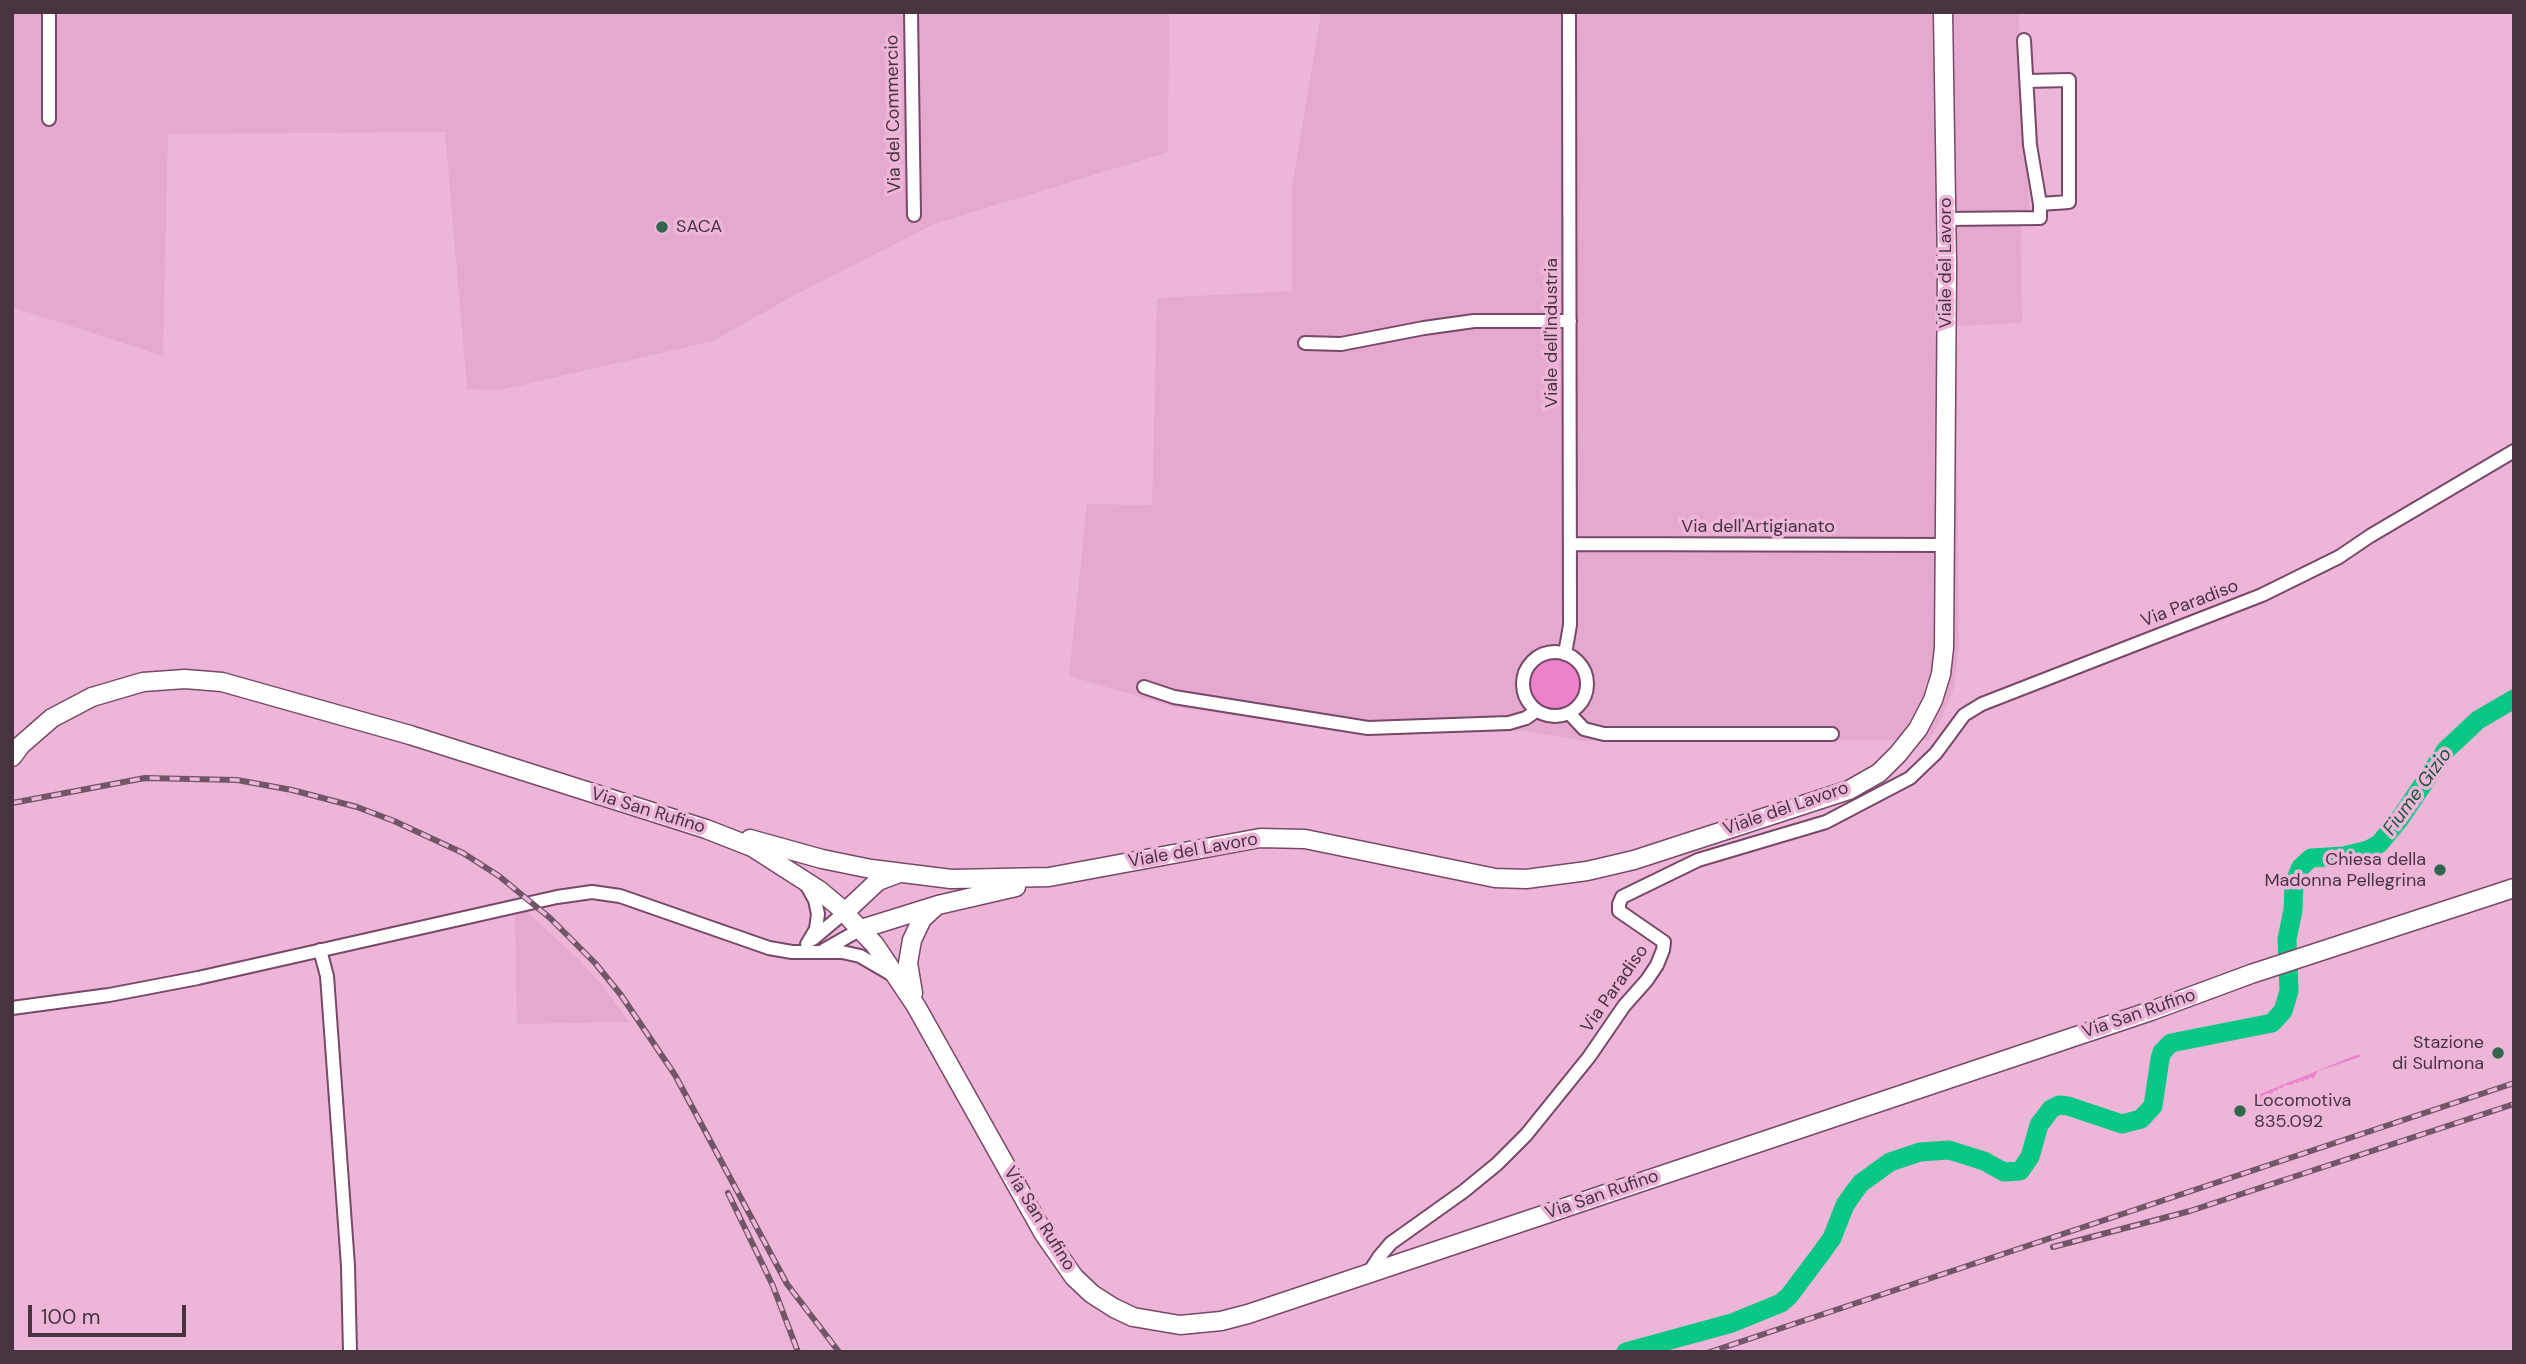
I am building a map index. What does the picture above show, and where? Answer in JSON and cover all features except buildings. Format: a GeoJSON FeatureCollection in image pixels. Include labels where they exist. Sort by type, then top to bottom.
{"type":"FeatureCollection","features":[{"type":"Feature","properties":{"kind":"main road","name":"Viale del Lavoro"},"geometry":{"type":"LineString","coordinates":[[861,929],[938,905],[1049,877],[1260,838],[1305,839],[1495,878],[1557,876],[1634,860],[1849,790],[1879,773],[1918,729],[1933,700],[1941,674],[1944,648],[1946,219],[1943,12]]}},
{"type":"Feature","properties":{"kind":"main road","name":"Via San Rufino"},"geometry":{"type":"LineString","coordinates":[[12,757],[21,745],[52,718],[92,697],[143,682],[185,679],[222,682],[410,735],[733,838],[799,875],[845,912],[861,929],[901,981],[1059,1259],[1092,1294],[1114,1308],[1133,1317],[1180,1325],[1248,1314],[2514,888]]}},
{"type":"Feature","properties":{"kind":"main road","name":"Viale del Lavoro"},"geometry":{"type":"LineString","coordinates":[[733,838],[760,841],[822,859],[900,874],[971,880],[1049,877]]}},
{"type":"Feature","properties":{"kind":"main road"},"geometry":{"type":"LineString","coordinates":[[845,912],[878,881],[900,874]]}},
{"type":"Feature","properties":{"kind":"main road"},"geometry":{"type":"LineString","coordinates":[[916,1006],[909,978],[909,952],[922,919],[938,905]]}},
{"type":"Feature","properties":{"kind":"street"},"geometry":{"type":"LineString","coordinates":[[49,12],[50,119]]}},
{"type":"Feature","properties":{"kind":"street","name":"Via del Commercio"},"geometry":{"type":"LineString","coordinates":[[911,12],[911,157],[914,215]]}},
{"type":"Feature","properties":{"kind":"street","name":"Viale dell'Industria"},"geometry":{"type":"LineString","coordinates":[[1565,654],[1570,625],[1569,12]]}},
{"type":"Feature","properties":{"kind":"street"},"geometry":{"type":"LineString","coordinates":[[1946,219],[2040,218],[2030,145],[2024,40]]}},
{"type":"Feature","properties":{"kind":"street"},"geometry":{"type":"LineString","coordinates":[[2027,81],[2069,80],[2069,202],[2040,204]]}},
{"type":"Feature","properties":{"kind":"street"},"geometry":{"type":"LineString","coordinates":[[1305,343],[1341,344],[1474,321],[1570,321]]}},
{"type":"Feature","properties":{"kind":"street","name":"Via Paradiso"},"geometry":{"type":"LineString","coordinates":[[1368,1274],[1391,1243],[1464,1191],[1526,1135],[1652,973],[1664,950],[1664,942],[1619,911],[1622,897],[1698,860],[1826,822],[1888,792],[1910,778],[1936,753],[1964,715],[1982,704],[2262,595],[2339,557],[2514,451]]}},
{"type":"Feature","properties":{"kind":"street","name":"Via dell'Artigianato"},"geometry":{"type":"LineString","coordinates":[[1570,544],[1946,545]]}},
{"type":"Feature","properties":{"kind":"street"},"geometry":{"type":"LineString","coordinates":[[1542,654],[1565,654],[1582,668],[1587,682],[1584,697],[1575,709],[1556,717],[1536,711],[1523,692],[1526,670],[1530,663],[1542,654]]}},
{"type":"Feature","properties":{"kind":"street"},"geometry":{"type":"LineString","coordinates":[[1144,687],[1174,697],[1368,728],[1509,723],[1526,718],[1536,711]]}},
{"type":"Feature","properties":{"kind":"street"},"geometry":{"type":"LineString","coordinates":[[1569,713],[1584,729],[1604,734],[1832,734]]}},
{"type":"Feature","properties":{"kind":"street"},"geometry":{"type":"LineString","coordinates":[[1879,773],[1888,792]]}},
{"type":"Feature","properties":{"kind":"street"},"geometry":{"type":"LineString","coordinates":[[799,875],[812,893],[818,914],[810,948]]}},
{"type":"Feature","properties":{"kind":"street"},"geometry":{"type":"LineString","coordinates":[[12,1008],[173,983],[557,897],[592,892],[621,896],[769,948],[792,952],[810,948],[831,948],[861,929]]}},
{"type":"Feature","properties":{"kind":"street"},"geometry":{"type":"LineString","coordinates":[[810,948],[845,912]]}},
{"type":"Feature","properties":{"kind":"street"},"geometry":{"type":"LineString","coordinates":[[810,948],[860,956],[901,981]]}},
{"type":"Feature","properties":{"kind":"street"},"geometry":{"type":"LineString","coordinates":[[320,950],[327,976],[348,1266],[350,1352]]}},
{"type":"Feature","properties":{"kind":"shaded area"},"geometry":{"type":"Polygon","coordinates":[[[12,12],[1169,12],[1168,152],[934,224],[793,296],[713,341],[500,390],[467,389],[445,132],[168,134],[163,356],[12,307],[12,12]]]}},
{"type":"Feature","properties":{"kind":"shaded area"},"geometry":{"type":"Polygon","coordinates":[[[1321,12],[2018,12],[2030,224],[2021,225],[2022,323],[1956,326],[1959,645],[1954,687],[1943,716],[1929,740],[1582,741],[1526,731],[1373,735],[1174,707],[1069,676],[1087,504],[1152,505],[1157,298],[1292,291],[1292,186],[1321,12]]]}},
{"type":"Feature","properties":{"kind":"shaded area"},"geometry":{"type":"Polygon","coordinates":[[[1555,658],[1565,660],[1573,666],[1579,674],[1579,694],[1573,702],[1565,708],[1555,710],[1545,708],[1537,702],[1531,694],[1529,684],[1531,674],[1537,666],[1545,660],[1555,658]]]}},
{"type":"Feature","properties":{"kind":"shaded area"},"geometry":{"type":"Polygon","coordinates":[[[526,911],[580,961],[629,1022],[517,1024],[515,915],[526,911]]]}},
{"type":"Feature","properties":{"kind":"shaded area"},"geometry":{"type":"Polygon","coordinates":[[[2359,1054],[2360,1057],[2318,1071],[2313,1079],[2310,1077],[2303,1082],[2300,1080],[2292,1085],[2284,1085],[2282,1089],[2279,1087],[2277,1091],[2274,1090],[2270,1099],[2252,1106],[2257,1095],[2359,1054]]]}},
{"type":"Feature","properties":{"kind":"waterway","name":"Fiume Gizio"},"geometry":{"type":"LineString","coordinates":[[1626,1352],[1732,1323],[1781,1303],[1832,1238],[1845,1205],[1854,1192],[1861,1183],[1890,1162],[1920,1152],[1949,1150],[1984,1161],[2004,1172],[2020,1171],[2030,1157],[2039,1125],[2051,1109],[2059,1105],[2068,1106],[2122,1124],[2141,1119],[2153,1106],[2160,1059],[2162,1052],[2171,1043],[2272,1023],[2283,1011],[2289,991],[2287,939],[2293,910],[2294,883],[2301,867],[2311,858],[2344,856],[2368,850],[2379,844],[2399,820],[2446,750],[2478,720],[2514,699]]}},
{"type":"Feature","properties":{"kind":"railway"},"geometry":{"type":"LineString","coordinates":[[12,803],[145,778],[237,780],[292,790],[357,807],[463,853],[499,876],[550,918],[595,963],[621,995],[675,1075],[787,1284],[839,1352]]}},
{"type":"Feature","properties":{"kind":"railway"},"geometry":{"type":"LineString","coordinates":[[1710,1352],[2514,1083]]}},
{"type":"Feature","properties":{"kind":"railway"},"geometry":{"type":"LineString","coordinates":[[2053,1247],[2190,1211],[2514,1104]]}},
{"type":"Feature","properties":{"kind":"railway"},"geometry":{"type":"LineString","coordinates":[[728,1193],[773,1286],[798,1352]]}},
{"type":"Feature","properties":{"kind":"place","name":"SACA"},"geometry":{"type":"Point","coordinates":[662,227]}},
{"type":"Feature","properties":{"kind":"place","name":"Chiesa della Madonna Pellegrina"},"geometry":{"type":"Point","coordinates":[2440,870]}},
{"type":"Feature","properties":{"kind":"place","name":"Stazione di Sulmona"},"geometry":{"type":"Point","coordinates":[2498,1053]}},
{"type":"Feature","properties":{"kind":"place","name":"Locomotiva 835.092"},"geometry":{"type":"Point","coordinates":[2240,1111]}}]}
